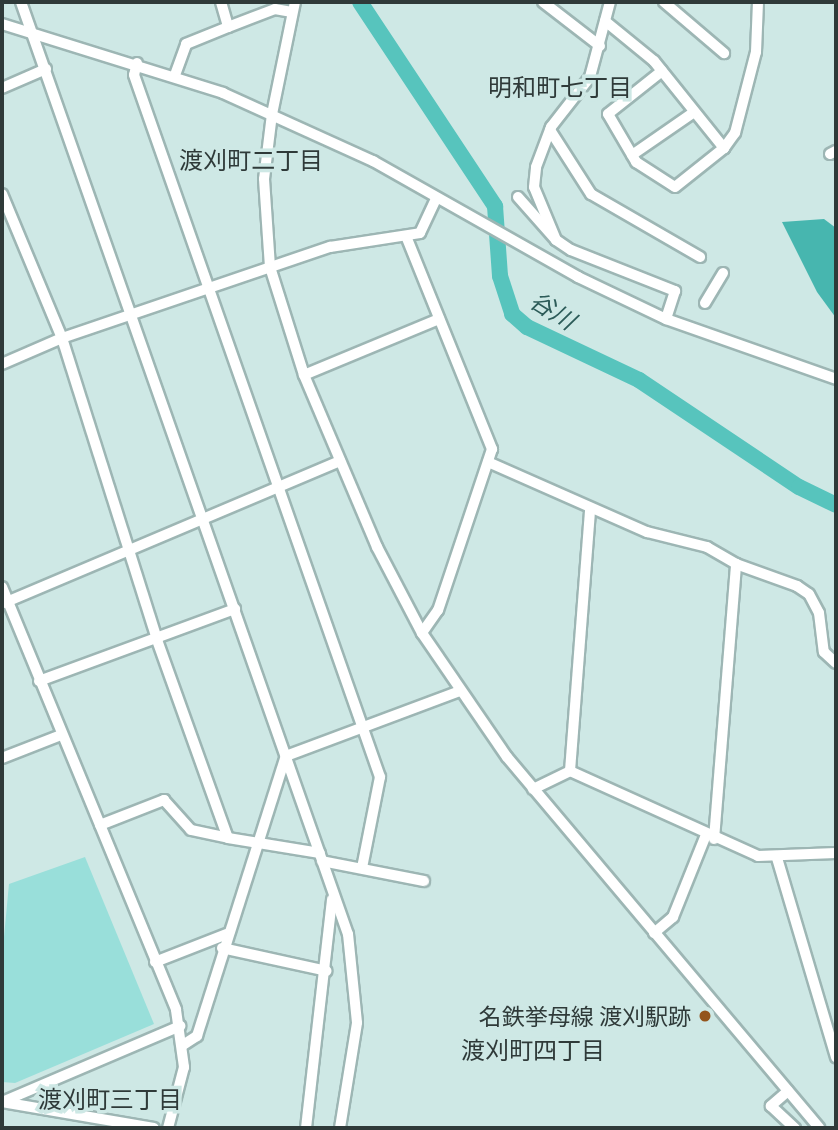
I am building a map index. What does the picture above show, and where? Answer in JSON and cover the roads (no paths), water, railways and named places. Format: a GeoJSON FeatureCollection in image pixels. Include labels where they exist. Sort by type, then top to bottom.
{"type":"FeatureCollection","features":[{"type":"Feature","properties":{"kind":"street"},"geometry":{"type":"LineString","coordinates":[[21,2],[235,609],[353,957],[357,1010],[341,1128]]}},
{"type":"Feature","properties":{"kind":"street"},"geometry":{"type":"LineString","coordinates":[[221,2],[228,27]]}},
{"type":"Feature","properties":{"kind":"street"},"geometry":{"type":"LineString","coordinates":[[543,2],[600,46]]}},
{"type":"Feature","properties":{"kind":"street"},"geometry":{"type":"LineString","coordinates":[[556,240],[534,187],[539,155],[550,130],[590,77],[610,2]]}},
{"type":"Feature","properties":{"kind":"street"},"geometry":{"type":"LineString","coordinates":[[664,2],[724,53]]}},
{"type":"Feature","properties":{"kind":"street"},"geometry":{"type":"LineString","coordinates":[[677,13],[686,2]]}},
{"type":"Feature","properties":{"kind":"street"},"geometry":{"type":"LineString","coordinates":[[662,71],[608,114],[642,169],[675,187],[724,148],[735,132],[756,52],[758,2]]}},
{"type":"Feature","properties":{"kind":"street"},"geometry":{"type":"LineString","coordinates":[[175,75],[186,44],[275,9],[294,7],[272,114],[264,179],[270,267],[304,375],[377,547],[422,633],[460,691],[533,789],[819,1128]]}},
{"type":"Feature","properties":{"kind":"street"},"geometry":{"type":"LineString","coordinates":[[605,21],[662,71],[724,148]]}},
{"type":"Feature","properties":{"kind":"street"},"geometry":{"type":"LineString","coordinates":[[2,24],[175,75],[272,114],[373,161],[509,240],[666,319],[836,379]]}},
{"type":"Feature","properties":{"kind":"street"},"geometry":{"type":"LineString","coordinates":[[137,63],[134,75],[380,777],[362,868]]}},
{"type":"Feature","properties":{"kind":"street"},"geometry":{"type":"LineString","coordinates":[[2,88],[46,69]]}},
{"type":"Feature","properties":{"kind":"street"},"geometry":{"type":"LineString","coordinates":[[632,155],[694,113]]}},
{"type":"Feature","properties":{"kind":"street"},"geometry":{"type":"LineString","coordinates":[[550,130],[591,194],[700,257]]}},
{"type":"Feature","properties":{"kind":"street"},"geometry":{"type":"LineString","coordinates":[[2,194],[62,338],[157,640],[228,838]]}},
{"type":"Feature","properties":{"kind":"street"},"geometry":{"type":"LineString","coordinates":[[518,197],[556,240],[675,291],[666,319]]}},
{"type":"Feature","properties":{"kind":"street"},"geometry":{"type":"LineString","coordinates":[[2,364],[62,338],[330,247],[420,233],[436,198]]}},
{"type":"Feature","properties":{"kind":"street"},"geometry":{"type":"LineString","coordinates":[[406,236],[491,440],[488,462],[438,610],[422,633]]}},
{"type":"Feature","properties":{"kind":"street"},"geometry":{"type":"LineString","coordinates":[[705,303],[723,273]]}},
{"type":"Feature","properties":{"kind":"street"},"geometry":{"type":"LineString","coordinates":[[304,375],[439,319]]}},
{"type":"Feature","properties":{"kind":"street"},"geometry":{"type":"LineString","coordinates":[[5,602],[340,461]]}},
{"type":"Feature","properties":{"kind":"street"},"geometry":{"type":"LineString","coordinates":[[488,462],[646,532],[708,547],[736,564],[810,594],[819,612],[824,652],[836,663]]}},
{"type":"Feature","properties":{"kind":"street"},"geometry":{"type":"LineString","coordinates":[[570,771],[590,509]]}},
{"type":"Feature","properties":{"kind":"street"},"geometry":{"type":"LineString","coordinates":[[654,933],[673,917],[710,837],[736,564]]}},
{"type":"Feature","properties":{"kind":"street"},"geometry":{"type":"LineString","coordinates":[[2,587],[5,602],[100,825],[180,1026],[183,1045],[179,1093],[168,1128]]}},
{"type":"Feature","properties":{"kind":"street"},"geometry":{"type":"LineString","coordinates":[[38,681],[157,640],[235,609]]}},
{"type":"Feature","properties":{"kind":"street"},"geometry":{"type":"LineString","coordinates":[[286,756],[460,691]]}},
{"type":"Feature","properties":{"kind":"street"},"geometry":{"type":"LineString","coordinates":[[2,758],[61,735]]}},
{"type":"Feature","properties":{"kind":"street"},"geometry":{"type":"LineString","coordinates":[[183,1045],[197,1036],[222,948],[286,756]]}},
{"type":"Feature","properties":{"kind":"street"},"geometry":{"type":"LineString","coordinates":[[533,789],[570,771]]}},
{"type":"Feature","properties":{"kind":"street"},"geometry":{"type":"LineString","coordinates":[[570,771],[710,837],[758,856],[777,858],[836,853]]}},
{"type":"Feature","properties":{"kind":"street"},"geometry":{"type":"LineString","coordinates":[[100,825],[164,800],[191,830],[424,881]]}},
{"type":"Feature","properties":{"kind":"street"},"geometry":{"type":"LineString","coordinates":[[777,858],[836,1057]]}},
{"type":"Feature","properties":{"kind":"street"},"geometry":{"type":"LineString","coordinates":[[306,1128],[327,971],[333,893]]}},
{"type":"Feature","properties":{"kind":"street"},"geometry":{"type":"LineString","coordinates":[[156,962],[227,934]]}},
{"type":"Feature","properties":{"kind":"street"},"geometry":{"type":"LineString","coordinates":[[222,948],[327,971]]}},
{"type":"Feature","properties":{"kind":"street"},"geometry":{"type":"LineString","coordinates":[[2,1102],[180,1026]]}},
{"type":"Feature","properties":{"kind":"street"},"geometry":{"type":"LineString","coordinates":[[789,1091],[771,1106],[795,1128]]}},
{"type":"Feature","properties":{"kind":"street"},"geometry":{"type":"LineString","coordinates":[[2,1102],[99,1123],[154,1128]]}},
{"type":"Feature","properties":{"kind":"waterway","name":"谷川"},"geometry":{"type":"LineString","coordinates":[[360,2],[495,206],[500,276],[512,314],[527,327],[639,380],[799,487],[836,505]]}},
{"type":"Feature","properties":{"kind":"place","name":"名鉄挙母線 渡刈駅跡"},"geometry":{"type":"Point","coordinates":[705,1016]}},
{"type":"Feature","properties":{"kind":"district","name":"明和町七丁目"},"geometry":{"type":"Point","coordinates":[560,87]}},
{"type":"Feature","properties":{"kind":"district","name":"渡刈町二丁目"},"geometry":{"type":"Point","coordinates":[251,160]}},
{"type":"Feature","properties":{"kind":"district","name":"渡刈町四丁目"},"geometry":{"type":"Point","coordinates":[533,1050]}},
{"type":"Feature","properties":{"kind":"district","name":"渡刈町三丁目"},"geometry":{"type":"Point","coordinates":[110,1099]}}]}
